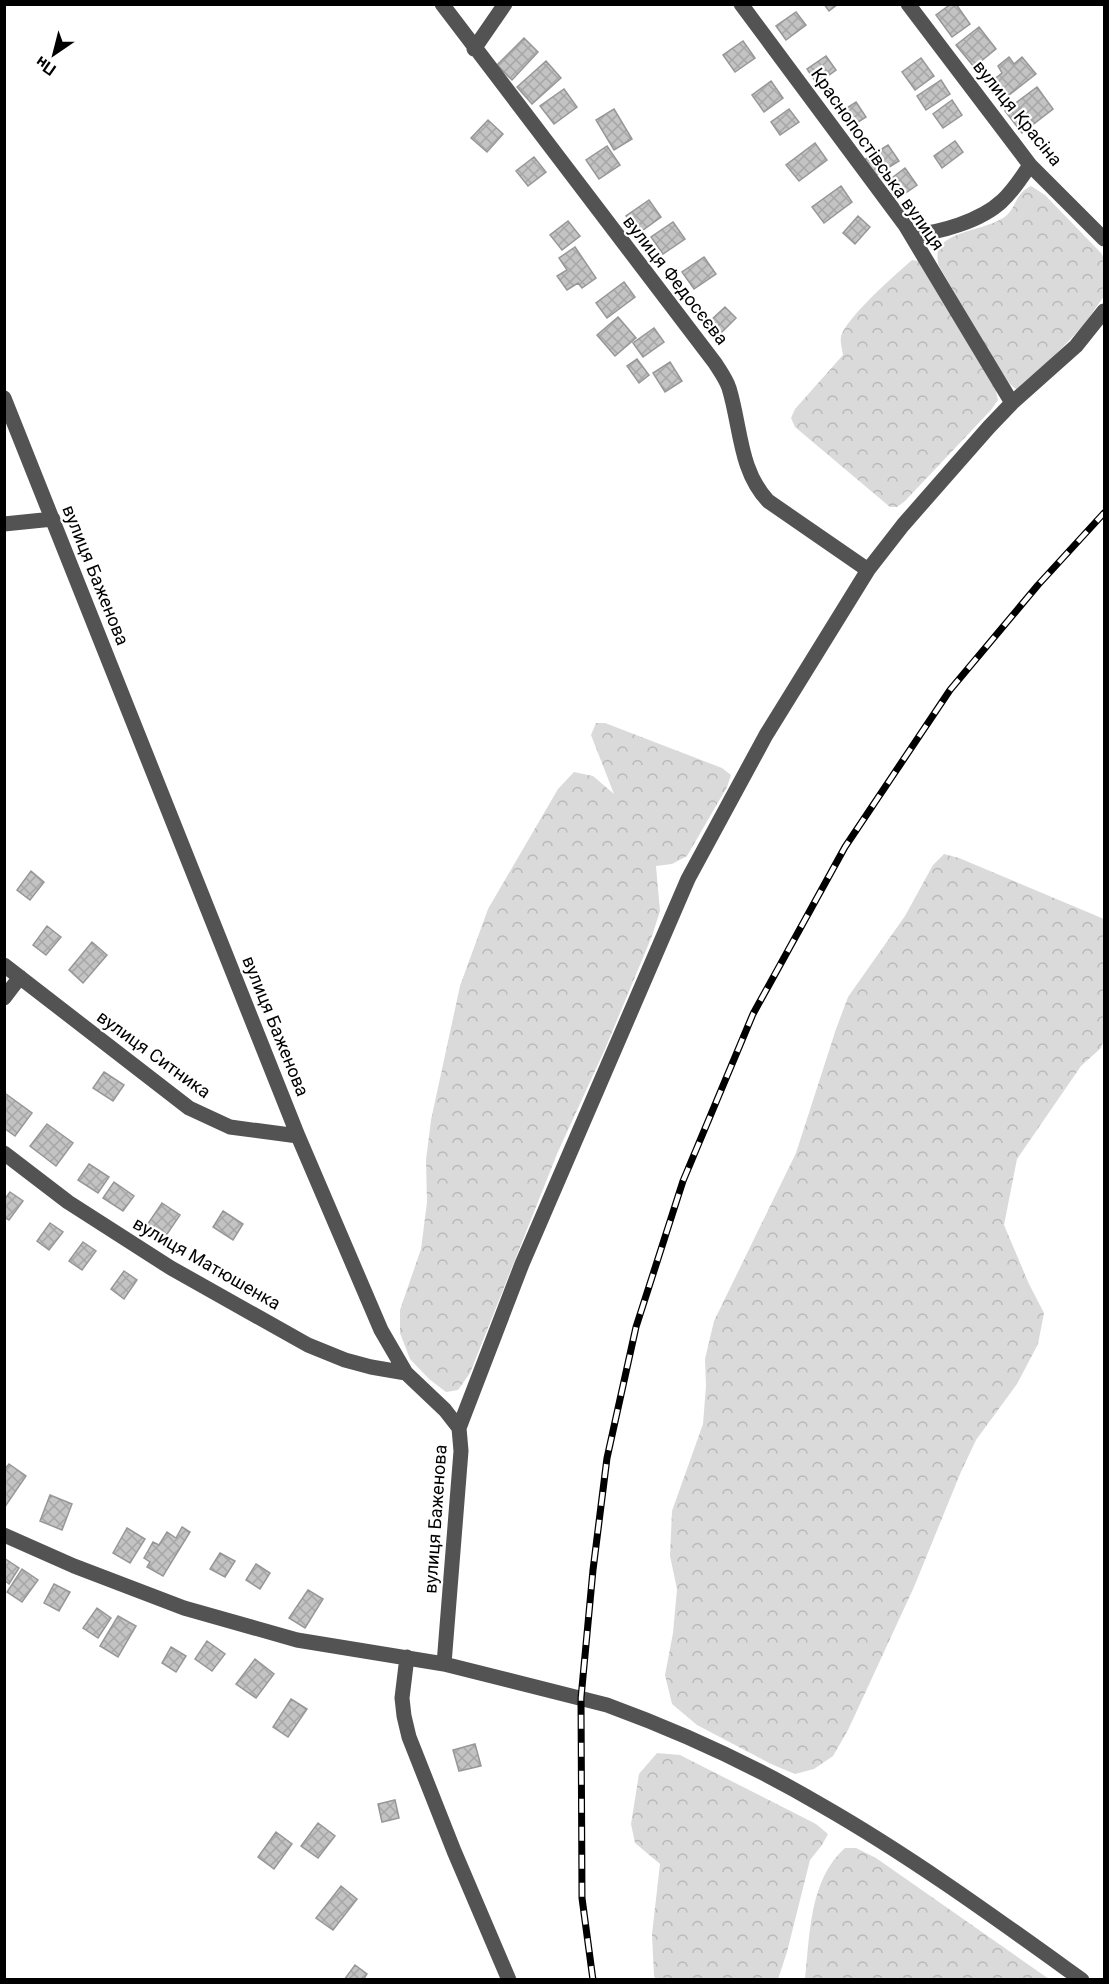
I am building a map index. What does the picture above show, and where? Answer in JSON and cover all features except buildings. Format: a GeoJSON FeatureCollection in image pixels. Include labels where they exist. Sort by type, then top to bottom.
{"type":"FeatureCollection","features":[{"type":"Feature","properties":{"kind":"street","name":"вулиця Федосєєва"},"geometry":{"type":"LineString","coordinates":[[442,4],[715,363],[728,387],[745,461],[757,489],[768,501],[868,570]]}},
{"type":"Feature","properties":{"kind":"street"},"geometry":{"type":"LineString","coordinates":[[474,49],[505,4]]}},
{"type":"Feature","properties":{"kind":"street","name":"Краснопостівська вулиця"},"geometry":{"type":"LineString","coordinates":[[741,4],[911,235],[1012,403]]}},
{"type":"Feature","properties":{"kind":"street","name":"вулиця Красіна"},"geometry":{"type":"LineString","coordinates":[[908,4],[1030,165],[1104,239]]}},
{"type":"Feature","properties":{"kind":"street"},"geometry":{"type":"LineString","coordinates":[[911,235],[933,233],[983,214],[1000,202],[1030,165]]}},
{"type":"Feature","properties":{"kind":"street"},"geometry":{"type":"LineString","coordinates":[[459,1428],[522,1264],[688,879],[766,735],[868,570],[903,525],[1012,403],[1059,363],[1104,311]]}},
{"type":"Feature","properties":{"kind":"street","name":"вулиця Баженова"},"geometry":{"type":"LineString","coordinates":[[4,398],[298,1136],[381,1329],[406,1373],[445,1410],[459,1428],[461,1451],[444,1664]]}},
{"type":"Feature","properties":{"kind":"street"},"geometry":{"type":"LineString","coordinates":[[4,524],[53,519]]}},
{"type":"Feature","properties":{"kind":"street","name":"вулиця Ситника"},"geometry":{"type":"LineString","coordinates":[[4,965],[189,1108],[230,1126],[298,1136]]}},
{"type":"Feature","properties":{"kind":"street"},"geometry":{"type":"LineString","coordinates":[[4,998],[20,977]]}},
{"type":"Feature","properties":{"kind":"street","name":"вулиця Матюшенка"},"geometry":{"type":"LineString","coordinates":[[4,1153],[68,1202],[171,1269],[308,1345],[345,1360],[406,1373]]}},
{"type":"Feature","properties":{"kind":"street"},"geometry":{"type":"LineString","coordinates":[[4,1534],[74,1566],[184,1608],[297,1640],[444,1664],[607,1705],[707,1745],[820,1804],[864,1830],[997,1918],[1083,1980]]}},
{"type":"Feature","properties":{"kind":"street"},"geometry":{"type":"LineString","coordinates":[[407,1658],[402,1698],[409,1737],[509,1980]]}},
{"type":"Feature","properties":{"kind":"green space"},"geometry":{"type":"Polygon","coordinates":[[[1031,186],[1045,195],[1101,253],[1104,258],[1104,296],[1083,326],[1020,388],[1016,389],[997,365],[939,266],[938,254],[942,245],[950,238],[987,225],[1008,214],[1020,195],[1031,186]]]}},
{"type":"Feature","properties":{"kind":"green space"},"geometry":{"type":"Polygon","coordinates":[[[912,260],[918,261],[995,387],[998,400],[905,501],[897,507],[890,507],[795,427],[791,418],[795,409],[843,355],[841,336],[845,328],[872,296],[912,260]]]}},
{"type":"Feature","properties":{"kind":"green space"},"geometry":{"type":"Polygon","coordinates":[[[596,723],[605,723],[722,768],[731,775],[727,787],[687,856],[672,864],[656,866],[660,911],[652,936],[605,1049],[557,1154],[470,1373],[458,1390],[446,1392],[429,1379],[410,1359],[400,1333],[400,1310],[421,1249],[427,1202],[426,1160],[431,1120],[460,986],[488,909],[558,789],[574,772],[593,776],[614,794],[591,735],[596,723]]]}},
{"type":"Feature","properties":{"kind":"green space"},"geometry":{"type":"Polygon","coordinates":[[[944,854],[959,858],[1104,919],[1104,1039],[1101,1048],[1081,1066],[1017,1159],[1004,1225],[1044,1313],[1038,1344],[1017,1384],[976,1440],[914,1587],[848,1730],[833,1756],[814,1769],[795,1774],[697,1725],[672,1704],[665,1675],[673,1633],[677,1589],[670,1556],[672,1511],[703,1424],[706,1386],[705,1359],[714,1321],[796,1153],[848,997],[905,916],[933,865],[944,854]]]}},
{"type":"Feature","properties":{"kind":"green space"},"geometry":{"type":"Polygon","coordinates":[[[657,1753],[680,1755],[816,1824],[828,1834],[810,1860],[778,1979],[656,1980],[652,1934],[660,1864],[635,1843],[631,1824],[639,1774],[657,1753]]]}},
{"type":"Feature","properties":{"kind":"green space"},"geometry":{"type":"Polygon","coordinates":[[[845,1848],[856,1848],[876,1858],[1049,1979],[805,1979],[810,1927],[818,1892],[833,1861],[845,1848]]]}},
{"type":"Feature","properties":{"kind":"railway"},"geometry":{"type":"LineString","coordinates":[[593,1980],[582,1898],[581,1698],[593,1570],[607,1458],[636,1327],[683,1181],[753,1014],[845,847],[950,690],[1038,585],[1104,513]]}}]}
